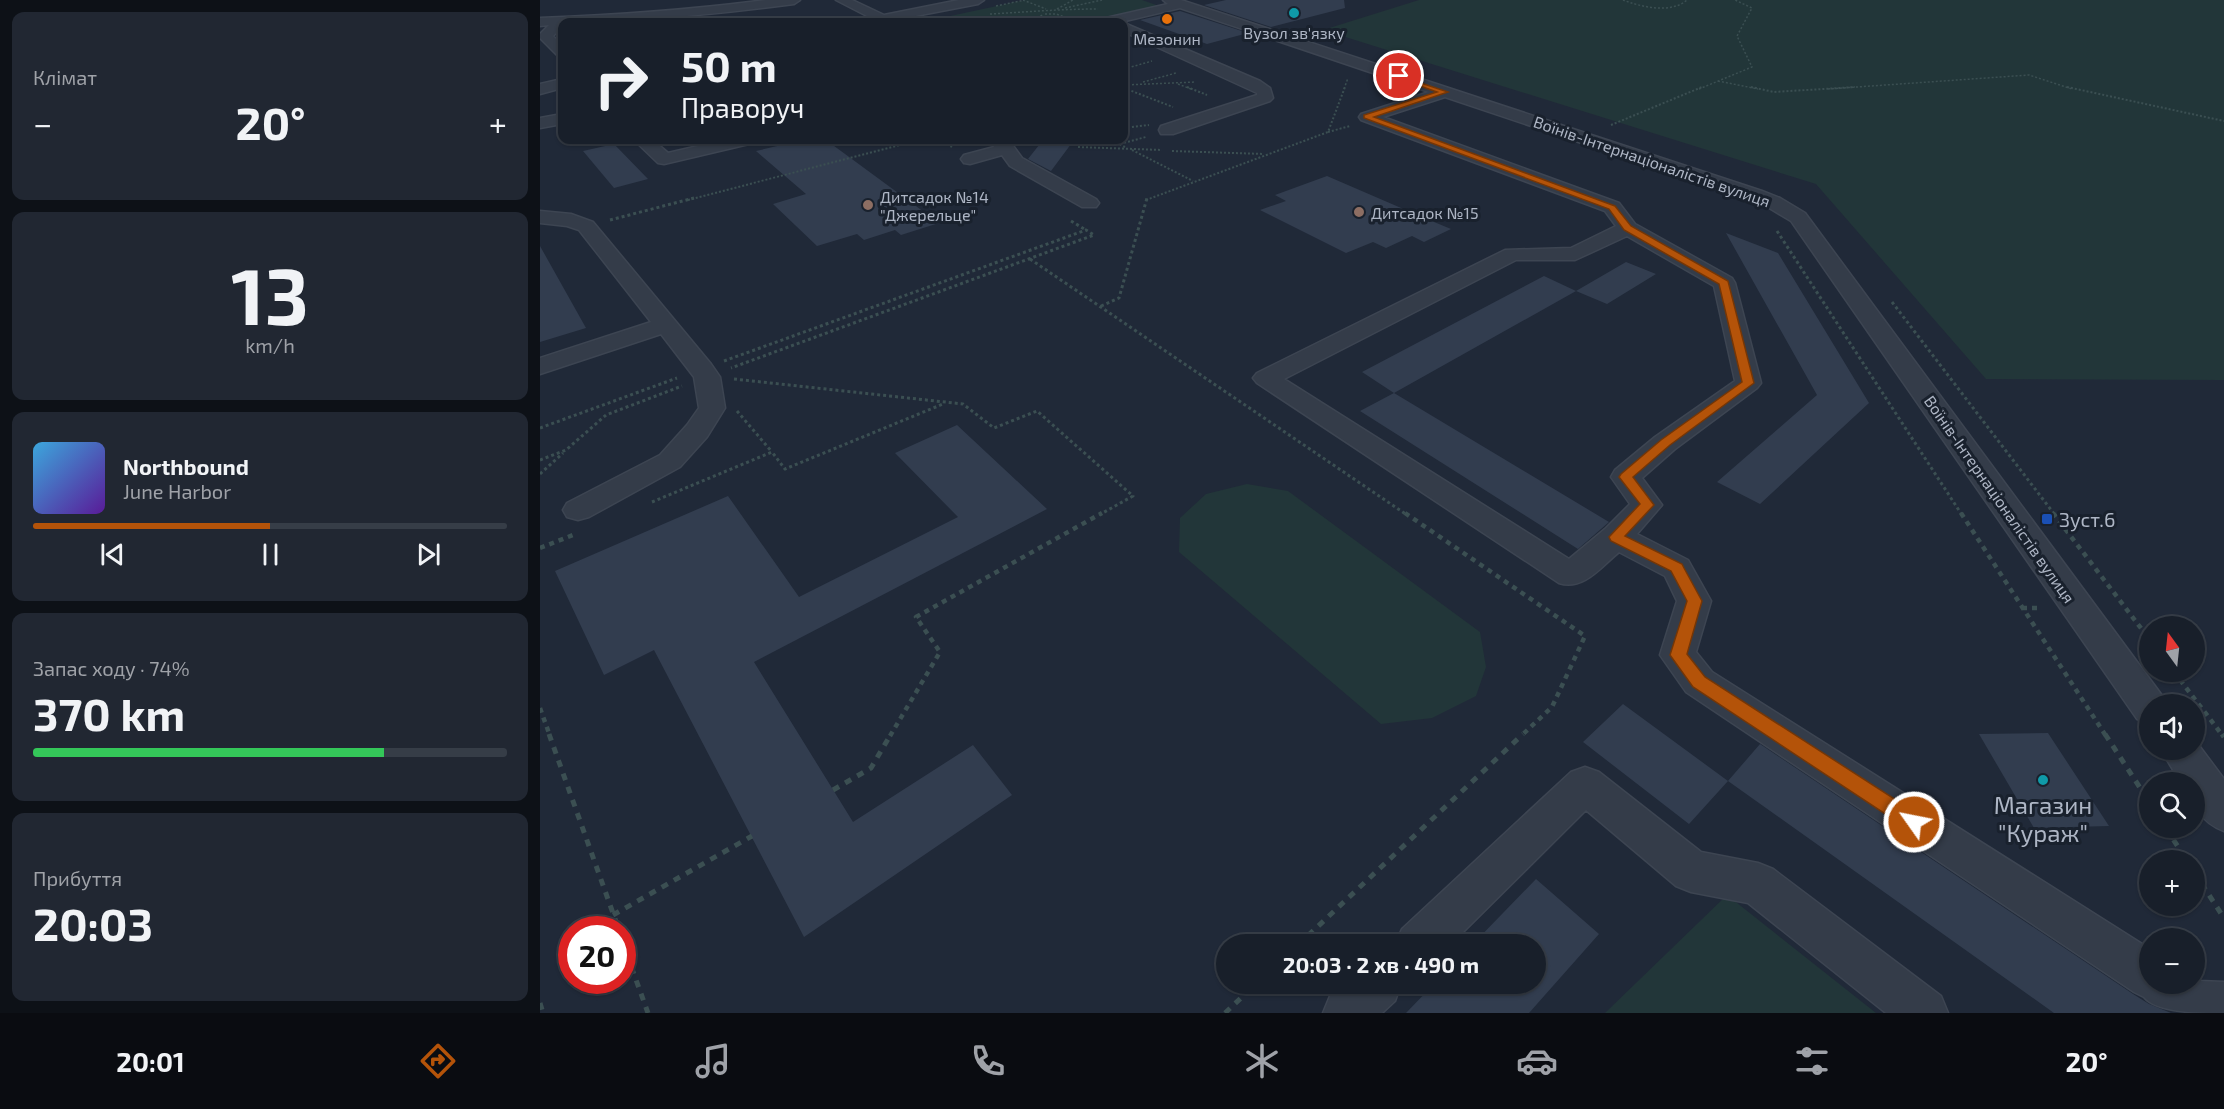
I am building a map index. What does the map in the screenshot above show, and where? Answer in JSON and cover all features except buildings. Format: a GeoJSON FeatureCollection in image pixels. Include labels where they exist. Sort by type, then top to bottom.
{"type":"FeatureCollection","features":[{"type":"Feature","properties":{"kind":"street"},"geometry":{"type":"LineString","coordinates":[[631,18],[686,14],[794,0]]}},
{"type":"Feature","properties":{"kind":"street"},"geometry":{"type":"LineString","coordinates":[[842,0],[881,18]]}},
{"type":"Feature","properties":{"kind":"street"},"geometry":{"type":"LineString","coordinates":[[888,18],[978,0]]}},
{"type":"Feature","properties":{"kind":"street"},"geometry":{"type":"LineString","coordinates":[[614,5],[620,10],[665,2]]}},
{"type":"Feature","properties":{"kind":"street"},"geometry":{"type":"LineString","coordinates":[[1128,18],[1175,2]]}},
{"type":"Feature","properties":{"kind":"street","name":"Воїнів-Інтернаціоналістів вулиця"},"geometry":{"type":"LineString","coordinates":[[1175,2],[1755,195],[1773,202],[1798,217],[2140,694]]}},
{"type":"Feature","properties":{"kind":"street"},"geometry":{"type":"LineString","coordinates":[[920,12],[934,18]]}},
{"type":"Feature","properties":{"kind":"street"},"geometry":{"type":"LineString","coordinates":[[540,22],[558,21]]}},
{"type":"Feature","properties":{"kind":"street"},"geometry":{"type":"LineString","coordinates":[[558,27],[545,36],[558,48]]}},
{"type":"Feature","properties":{"kind":"street"},"geometry":{"type":"LineString","coordinates":[[1128,30],[1265,91],[1265,98],[1167,130]]}},
{"type":"Feature","properties":{"kind":"street"},"geometry":{"type":"LineString","coordinates":[[540,89],[558,86]]}},
{"type":"Feature","properties":{"kind":"street"},"geometry":{"type":"LineString","coordinates":[[1444,92],[1367,117],[1612,207],[1628,228],[1724,283],[1748,383],[1665,442],[1625,477],[1647,505],[1616,537],[1570,575],[1266,378],[1512,254],[1575,254],[1628,228]]}},
{"type":"Feature","properties":{"kind":"street"},"geometry":{"type":"LineString","coordinates":[[540,123],[558,119]]}},
{"type":"Feature","properties":{"kind":"street"},"geometry":{"type":"LineString","coordinates":[[647,144],[664,159],[726,144]]}},
{"type":"Feature","properties":{"kind":"street"},"geometry":{"type":"LineString","coordinates":[[970,159],[1003,144],[1016,162],[1089,203]]}},
{"type":"Feature","properties":{"kind":"street"},"geometry":{"type":"LineString","coordinates":[[540,217],[571,220],[586,226],[705,373],[712,408],[697,431],[670,460],[576,522]]}},
{"type":"Feature","properties":{"kind":"street"},"geometry":{"type":"LineString","coordinates":[[540,366],[666,326]]}},
{"type":"Feature","properties":{"kind":"street"},"geometry":{"type":"LineString","coordinates":[[1616,537],[1677,568],[1694,601],[1678,655],[1699,682],[2139,969]]}},
{"type":"Feature","properties":{"kind":"street"},"geometry":{"type":"LineString","coordinates":[[2187,760],[2224,812]]}},
{"type":"Feature","properties":{"kind":"street"},"geometry":{"type":"LineString","coordinates":[[1429,934],[1585,785],[1691,871],[1758,884],[1924,1013]]}},
{"type":"Feature","properties":{"kind":"street"},"geometry":{"type":"LineString","coordinates":[[1347,1013],[1367,994]]}},
{"type":"Feature","properties":{"kind":"street"},"geometry":{"type":"LineString","coordinates":[[2178,994],[2193,1004],[2224,1006]]}},
{"type":"Feature","properties":{"kind":"path"},"geometry":{"type":"LineString","coordinates":[[1023,0],[1047,9],[1104,8]]}},
{"type":"Feature","properties":{"kind":"path"},"geometry":{"type":"LineString","coordinates":[[1056,14],[1073,0]]}},
{"type":"Feature","properties":{"kind":"path"},"geometry":{"type":"LineString","coordinates":[[1059,10],[1102,0]]}},
{"type":"Feature","properties":{"kind":"path"},"geometry":{"type":"LineString","coordinates":[[1623,0],[1657,7],[1678,6],[1687,0]]}},
{"type":"Feature","properties":{"kind":"path"},"geometry":{"type":"LineString","coordinates":[[1609,126],[1752,67],[1737,36],[1752,8],[1735,0]]}},
{"type":"Feature","properties":{"kind":"path"},"geometry":{"type":"LineString","coordinates":[[981,15],[1038,12],[1047,9]]}},
{"type":"Feature","properties":{"kind":"path"},"geometry":{"type":"LineString","coordinates":[[1038,12],[1045,15]]}},
{"type":"Feature","properties":{"kind":"path"},"geometry":{"type":"LineString","coordinates":[[1039,18],[1056,14],[1068,18]]}},
{"type":"Feature","properties":{"kind":"path"},"geometry":{"type":"LineString","coordinates":[[1137,84],[1186,71],[1212,67]]}},
{"type":"Feature","properties":{"kind":"path"},"geometry":{"type":"LineString","coordinates":[[1718,81],[1774,92],[1956,82],[2029,75],[2078,91],[2224,121]]}},
{"type":"Feature","properties":{"kind":"path"},"geometry":{"type":"LineString","coordinates":[[1128,85],[1242,79]]}},
{"type":"Feature","properties":{"kind":"path"},"geometry":{"type":"LineString","coordinates":[[1128,88],[1205,117]]}},
{"type":"Feature","properties":{"kind":"path"},"geometry":{"type":"LineString","coordinates":[[1128,141],[1167,130]]}},
{"type":"Feature","properties":{"kind":"path"},"geometry":{"type":"LineString","coordinates":[[586,226],[904,144]]}},
{"type":"Feature","properties":{"kind":"path"},"geometry":{"type":"LineString","coordinates":[[1080,144],[1078,147],[1268,154]]}},
{"type":"Feature","properties":{"kind":"path"},"geometry":{"type":"LineString","coordinates":[[1119,144],[1143,157],[1168,166],[1193,181]]}},
{"type":"Feature","properties":{"kind":"path"},"geometry":{"type":"LineString","coordinates":[[1775,229],[2139,787]]}},
{"type":"Feature","properties":{"kind":"path"},"geometry":{"type":"LineString","coordinates":[[540,428],[705,373],[1094,235],[1086,230],[705,373],[606,415],[540,474]]}},
{"type":"Feature","properties":{"kind":"path"},"geometry":{"type":"LineString","coordinates":[[1030,258],[1585,636],[1552,707],[1310,934]]}},
{"type":"Feature","properties":{"kind":"path"},"geometry":{"type":"LineString","coordinates":[[1889,298],[2139,626]]}},
{"type":"Feature","properties":{"kind":"path"},"geometry":{"type":"LineString","coordinates":[[705,373],[963,404],[994,428],[1037,411],[1133,496],[916,617],[940,652],[871,768],[833,790]]}},
{"type":"Feature","properties":{"kind":"path"},"geometry":{"type":"LineString","coordinates":[[650,502],[772,452],[785,469],[946,402]]}},
{"type":"Feature","properties":{"kind":"path"},"geometry":{"type":"LineString","coordinates":[[540,460],[566,450]]}},
{"type":"Feature","properties":{"kind":"path"},"geometry":{"type":"LineString","coordinates":[[540,548],[576,522]]}},
{"type":"Feature","properties":{"kind":"path"},"geometry":{"type":"LineString","coordinates":[[2182,682],[2224,737]]}},
{"type":"Feature","properties":{"kind":"path"},"geometry":{"type":"LineString","coordinates":[[540,708],[613,915],[752,836]]}},
{"type":"Feature","properties":{"kind":"path"},"geometry":{"type":"LineString","coordinates":[[2205,889],[2224,918]]}},
{"type":"Feature","properties":{"kind":"path"},"geometry":{"type":"LineString","coordinates":[[636,980],[648,1013]]}},
{"type":"Feature","properties":{"kind":"path"},"geometry":{"type":"LineString","coordinates":[[1225,1013],[1245,994]]}},
{"type":"Feature","properties":{"kind":"path"},"geometry":{"type":"LineString","coordinates":[[540,1003],[543,1013]]}},
{"type":"Feature","properties":{"kind":"green space"},"geometry":{"type":"Polygon","coordinates":[[[1025,0],[1142,0],[1159,6],[1104,18],[941,18],[1025,0]]]}},
{"type":"Feature","properties":{"kind":"green space"},"geometry":{"type":"Polygon","coordinates":[[[1419,0],[2224,0],[2224,380],[1986,379],[1816,184],[1323,30],[1419,0]]]}},
{"type":"Feature","properties":{"kind":"green space"},"geometry":{"type":"Polygon","coordinates":[[[1247,484],[1288,491],[1480,632],[1486,667],[1476,696],[1432,718],[1381,724],[1179,552],[1180,518],[1206,494],[1247,484]]]}},
{"type":"Feature","properties":{"kind":"green space"},"geometry":{"type":"Polygon","coordinates":[[[1727,895],[1876,1013],[1605,1013],[1727,895]]]}},
{"type":"Feature","properties":{"kind":"place","name":"Вузол зв'язку"},"geometry":{"type":"Point","coordinates":[1294,13]}},
{"type":"Feature","properties":{"kind":"place","name":"Мезонин"},"geometry":{"type":"Point","coordinates":[1167,19]}},
{"type":"Feature","properties":{"kind":"place","name":"Дитсадок №14 \"Джерельце\""},"geometry":{"type":"Point","coordinates":[868,205]}},
{"type":"Feature","properties":{"kind":"place","name":"Дитсадок №15"},"geometry":{"type":"Point","coordinates":[1359,212]}},
{"type":"Feature","properties":{"kind":"place","name":"Зуст.6"},"geometry":{"type":"Point","coordinates":[2047,519]}},
{"type":"Feature","properties":{"kind":"place","name":"Магазин \"Кураж\""},"geometry":{"type":"Point","coordinates":[2043,780]}},
{"type":"Feature","properties":{"kind":"route"},"geometry":{"type":"LineString","coordinates":[[1399,76],[1444,92],[1367,117],[1612,207],[1628,228],[1724,283],[1748,383],[1665,442],[1625,477],[1647,505],[1616,537],[1677,568],[1694,601],[1678,655],[1699,682],[1914,822]]}}]}
